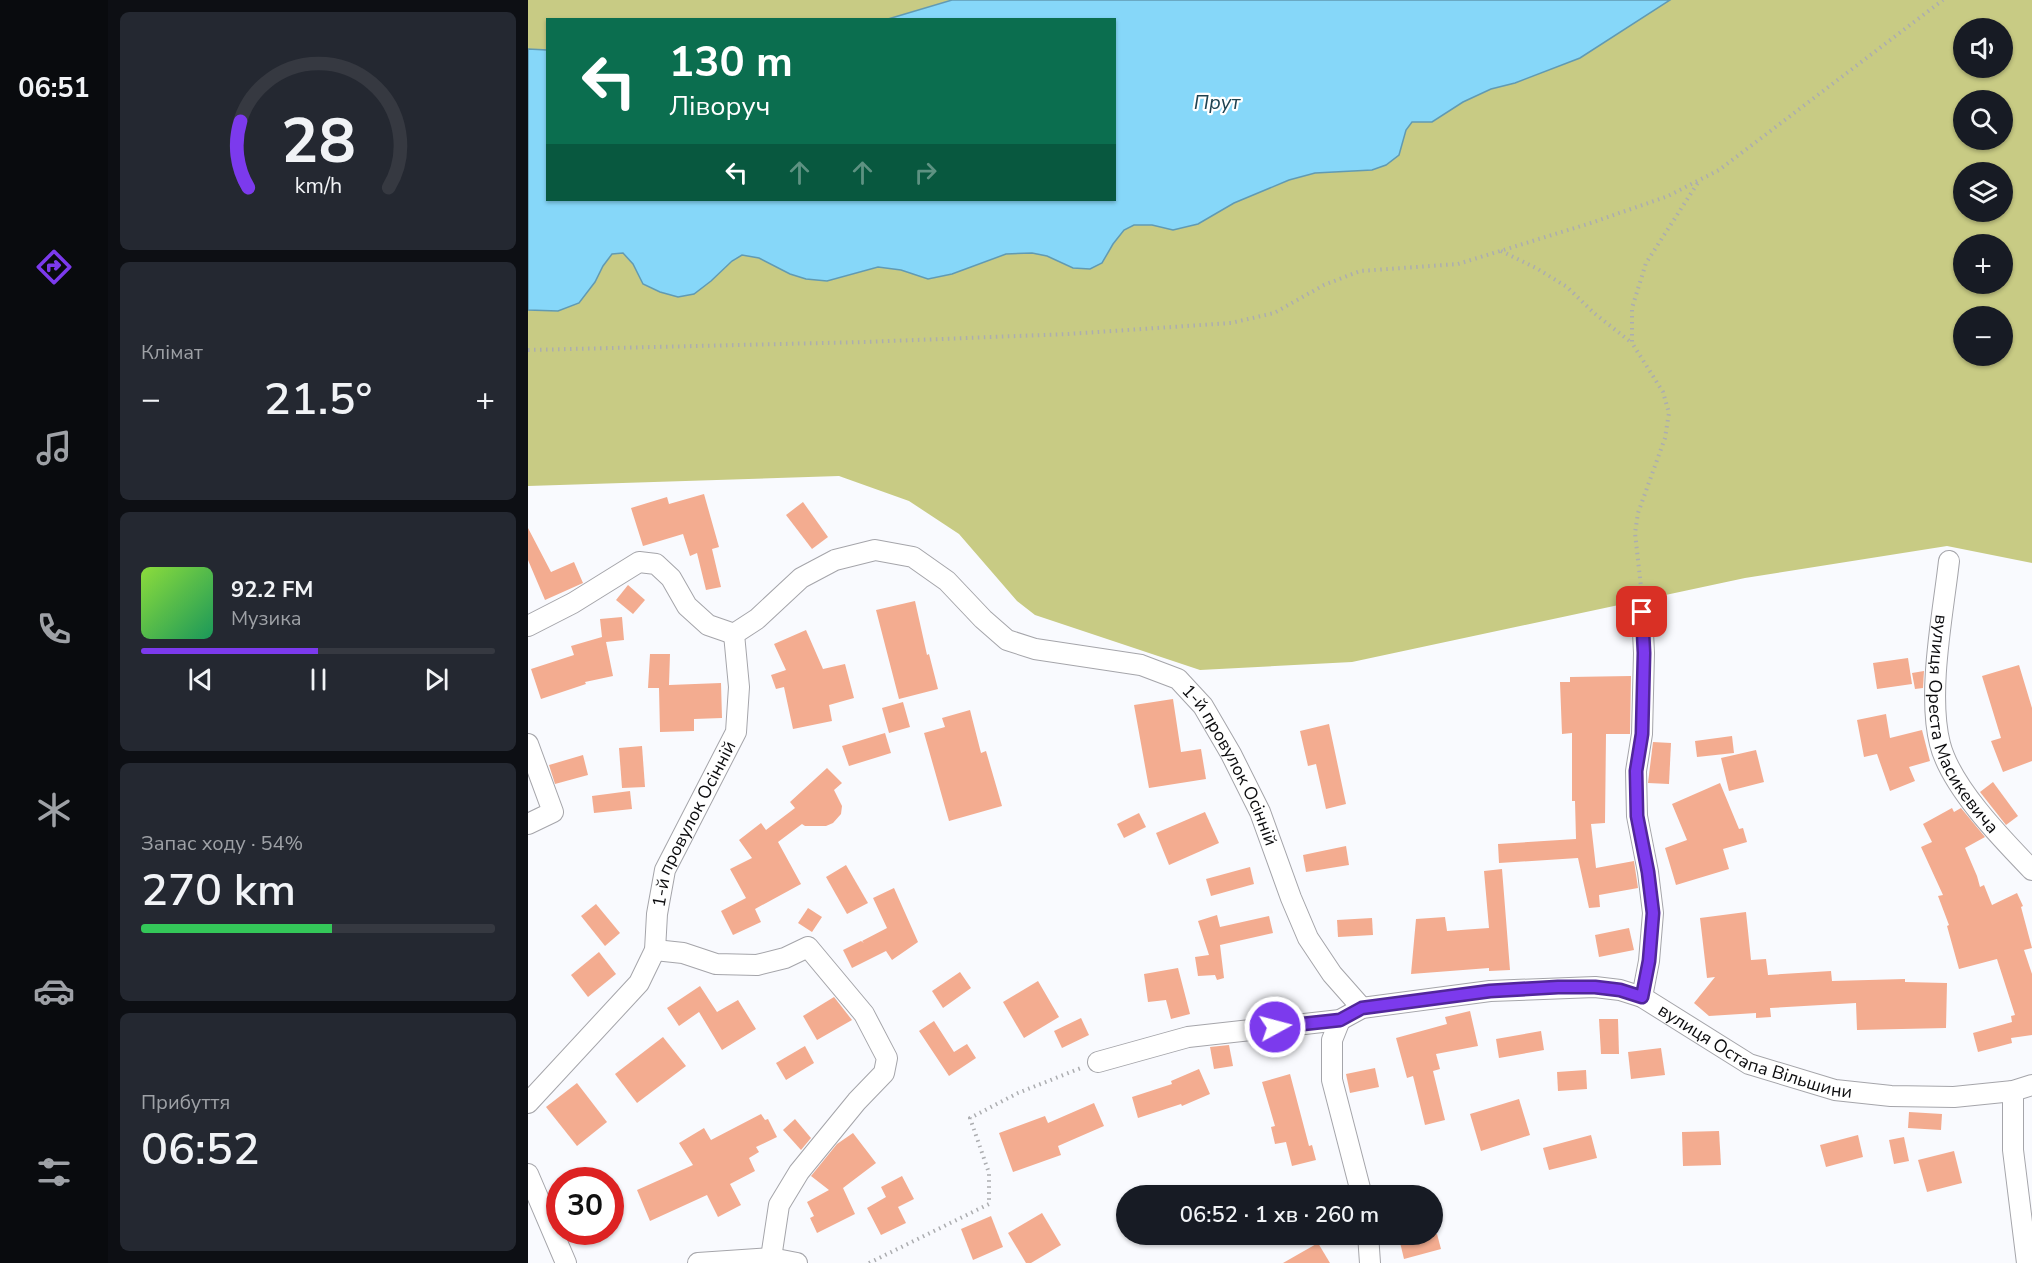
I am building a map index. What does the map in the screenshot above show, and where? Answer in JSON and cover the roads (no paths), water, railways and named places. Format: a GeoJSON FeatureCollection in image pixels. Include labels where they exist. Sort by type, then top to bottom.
{"type":"FeatureCollection","features":[{"type":"Feature","properties":{"kind":"street","name":"1-й провулок Осінній"},"geometry":{"type":"LineString","coordinates":[[528,1103],[639,983],[655,950],[657,914],[665,870],[736,732],[740,687],[734,634],[758,619],[801,578],[836,560],[875,550],[913,557],[947,580],[983,620],[1007,640],[1035,649],[1141,665],[1178,679],[1203,706],[1231,754],[1260,812],[1308,938],[1332,974],[1362,1008]]}},
{"type":"Feature","properties":{"kind":"street","name":"вулиця Ореста Масикевича"},"geometry":{"type":"LineString","coordinates":[[1949,561],[1935,705],[1941,745],[1956,779],[1990,824],[2032,870]]}},
{"type":"Feature","properties":{"kind":"street"},"geometry":{"type":"LineString","coordinates":[[528,626],[573,603],[639,562],[656,564],[671,578],[687,606],[708,625],[734,634]]}},
{"type":"Feature","properties":{"kind":"street"},"geometry":{"type":"LineString","coordinates":[[1642,612],[1644,653],[1642,734],[1636,771],[1637,816],[1653,913],[1649,961],[1642,997]]}},
{"type":"Feature","properties":{"kind":"street"},"geometry":{"type":"LineString","coordinates":[[528,744],[553,812],[528,824]]}},
{"type":"Feature","properties":{"kind":"street"},"geometry":{"type":"LineString","coordinates":[[655,950],[682,953],[716,963],[757,965],[785,958],[808,947],[864,1014],[886,1058],[884,1073],[857,1101],[799,1172],[779,1206],[771,1258]]}},
{"type":"Feature","properties":{"kind":"street","name":"вулиця Остапа Вільшини"},"geometry":{"type":"LineString","coordinates":[[1098,1062],[1188,1037],[1340,1020],[1362,1008],[1490,991],[1595,987],[1620,990],[1642,997],[1749,1064],[1835,1090],[1892,1096],[1944,1097],[2023,1088]]}},
{"type":"Feature","properties":{"kind":"street"},"geometry":{"type":"LineString","coordinates":[[1340,1020],[1332,1040],[1332,1080],[1359,1185]]}},
{"type":"Feature","properties":{"kind":"street"},"geometry":{"type":"LineString","coordinates":[[2023,1088],[2013,1150],[2027,1263]]}},
{"type":"Feature","properties":{"kind":"street"},"geometry":{"type":"LineString","coordinates":[[528,1174],[566,1263]]}},
{"type":"Feature","properties":{"kind":"street"},"geometry":{"type":"LineString","coordinates":[[1369,1245],[1370,1263]]}},
{"type":"Feature","properties":{"kind":"street"},"geometry":{"type":"LineString","coordinates":[[698,1263],[771,1258],[797,1263]]}},
{"type":"Feature","properties":{"kind":"water","name":"Прут"},"geometry":{"type":"Polygon","coordinates":[[[952,0],[1670,0],[1580,58],[1515,83],[1491,89],[1463,102],[1432,122],[1412,122],[1406,130],[1399,155],[1386,165],[1372,170],[1315,173],[1289,180],[1234,203],[1198,224],[1173,230],[1152,225],[1134,225],[1124,230],[1102,263],[1090,269],[1073,268],[1047,256],[1032,253],[1006,254],[952,274],[928,279],[901,270],[878,267],[827,281],[806,279],[790,274],[759,258],[742,255],[694,294],[678,297],[643,284],[633,264],[623,253],[612,254],[579,303],[558,311],[528,310],[528,49],[546,50],[546,201],[1116,201],[1116,18],[891,18],[952,0]]]}}]}
